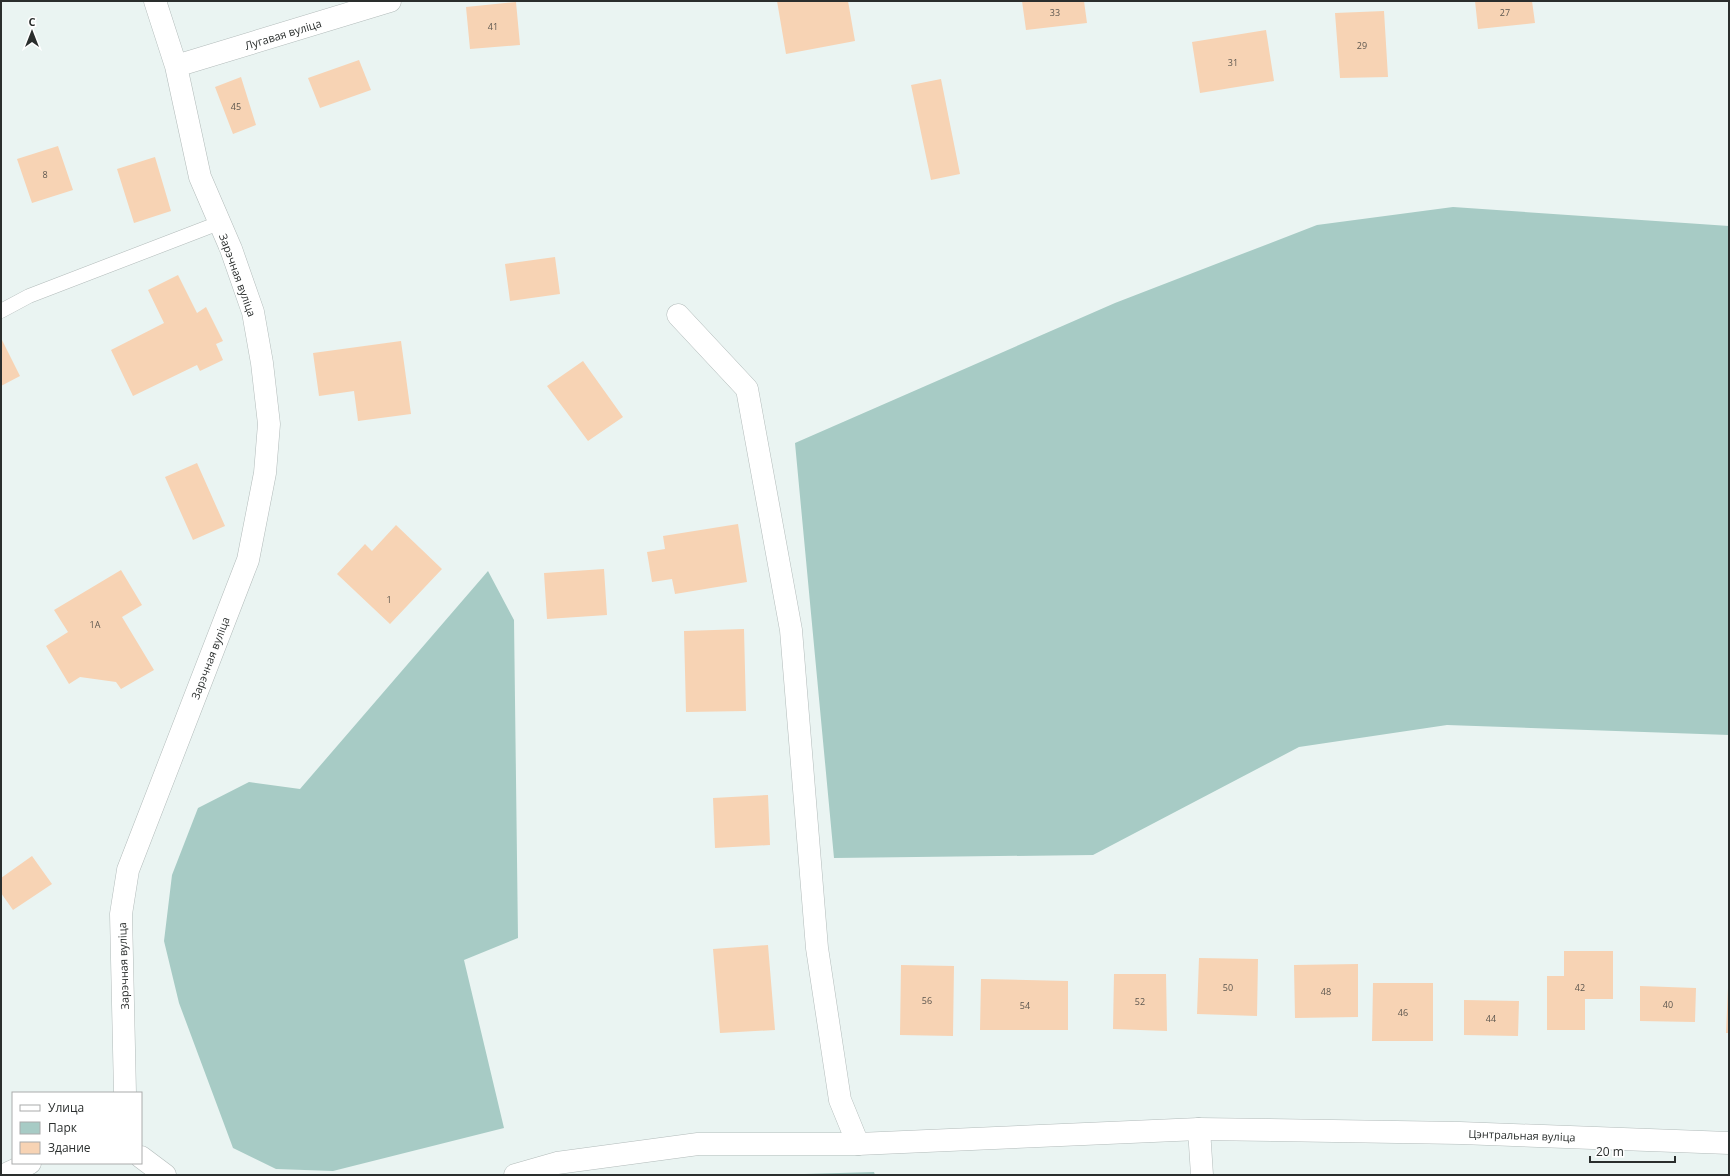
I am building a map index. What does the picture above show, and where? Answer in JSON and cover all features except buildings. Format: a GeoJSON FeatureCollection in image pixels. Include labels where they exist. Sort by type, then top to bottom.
{"type":"FeatureCollection","features":[{"type":"Feature","properties":{"kind":"street","name":"Зарэчная вуліца"},"geometry":{"type":"LineString","coordinates":[[125,1092],[121,914],[128,870],[248,560],[265,473],[269,424],[262,363],[253,312],[231,249],[200,177],[176,66],[155,1]]}},
{"type":"Feature","properties":{"kind":"street","name":"Лугавая вуліца"},"geometry":{"type":"LineString","coordinates":[[176,66],[390,1]]}},
{"type":"Feature","properties":{"kind":"street"},"geometry":{"type":"LineString","coordinates":[[678,315],[747,389],[791,630],[817,948],[840,1100],[858,1144]]}},
{"type":"Feature","properties":{"kind":"street"},"geometry":{"type":"LineString","coordinates":[[1199,1129],[1202,1175]]}},
{"type":"Feature","properties":{"kind":"street","name":"Цэнтральная вуліца"},"geometry":{"type":"LineString","coordinates":[[515,1175],[557,1163],[698,1144],[858,1144],[1199,1129],[1460,1133],[1729,1142]]}},
{"type":"Feature","properties":{"kind":"street"},"geometry":{"type":"LineString","coordinates":[[4,1175],[28,1164]]}},
{"type":"Feature","properties":{"kind":"lane","name":"Зарэчная вуліца"},"geometry":{"type":"LineString","coordinates":[[1,311],[29,296],[219,223]]}},
{"type":"Feature","properties":{"kind":"green space"},"geometry":{"type":"Polygon","coordinates":[[[1453,207],[1729,226],[1729,735],[1447,725],[1299,747],[1093,855],[834,858],[795,443],[1115,303],[1317,225],[1453,207]]]}},
{"type":"Feature","properties":{"kind":"green space"},"geometry":{"type":"Polygon","coordinates":[[[488,571],[514,620],[518,938],[464,960],[504,1128],[333,1171],[276,1169],[233,1148],[179,1003],[164,941],[172,875],[198,808],[249,782],[300,789],[488,571]]]}},
{"type":"Feature","properties":{"kind":"green space"},"geometry":{"type":"Polygon","coordinates":[[[874,1172],[875,1175],[770,1175],[874,1172]]]}}]}
